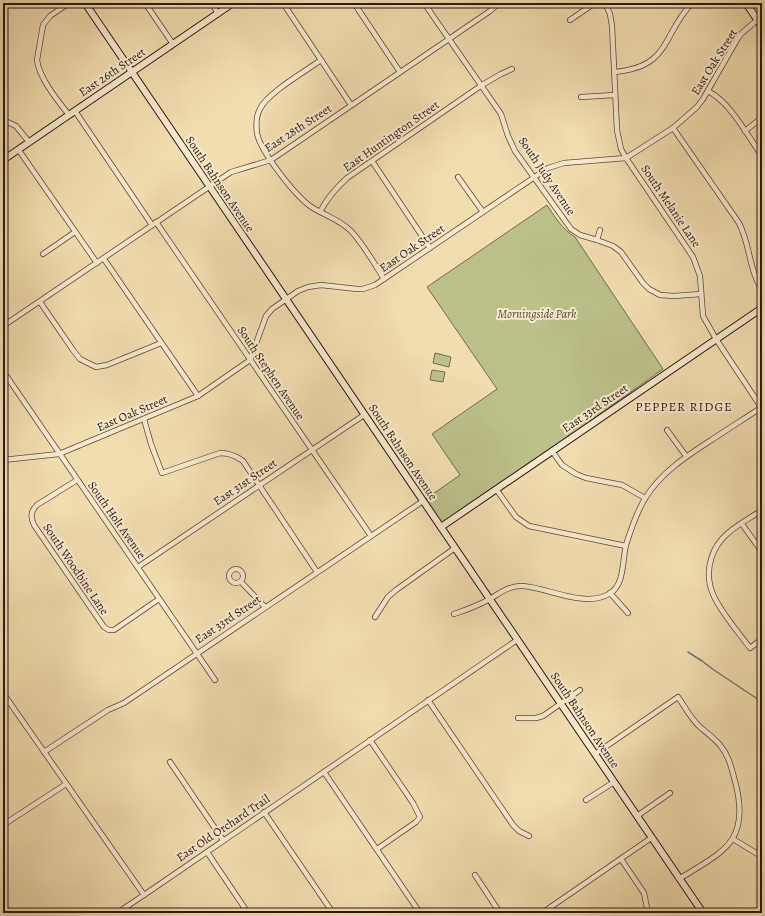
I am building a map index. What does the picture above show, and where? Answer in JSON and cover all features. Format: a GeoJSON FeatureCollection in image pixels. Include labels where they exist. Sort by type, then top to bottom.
{"type":"FeatureCollection","features":[{"type":"Feature","properties":{"kind":"street"},"geometry":{"type":"LineString","coordinates":[[69,3],[50,16],[43,25],[37,60],[43,77],[69,115]]}},
{"type":"Feature","properties":{"kind":"street","name":"South Bahnson Avenue"},"geometry":{"type":"LineString","coordinates":[[84,3],[703,913]]}},
{"type":"Feature","properties":{"kind":"street"},"geometry":{"type":"LineString","coordinates":[[145,3],[173,44]]}},
{"type":"Feature","properties":{"kind":"street"},"geometry":{"type":"LineString","coordinates":[[212,3],[218,14]]}},
{"type":"Feature","properties":{"kind":"street","name":"East 26th Street"},"geometry":{"type":"LineString","coordinates":[[3,160],[233,3]]}},
{"type":"Feature","properties":{"kind":"street"},"geometry":{"type":"LineString","coordinates":[[283,3],[350,105]]}},
{"type":"Feature","properties":{"kind":"street"},"geometry":{"type":"LineString","coordinates":[[354,3],[400,72]]}},
{"type":"Feature","properties":{"kind":"street","name":"South Judy Avenue"},"geometry":{"type":"LineString","coordinates":[[424,3],[501,114],[508,136],[515,151],[571,229],[580,235],[613,246],[621,252],[643,284],[649,290],[660,295],[674,296],[701,294]]}},
{"type":"Feature","properties":{"kind":"street","name":"East 28th Street"},"geometry":{"type":"LineString","coordinates":[[3,326],[231,172],[271,160],[449,39],[498,3]]}},
{"type":"Feature","properties":{"kind":"street"},"geometry":{"type":"LineString","coordinates":[[570,20],[595,3]]}},
{"type":"Feature","properties":{"kind":"street","name":"South Melanie Lane"},"geometry":{"type":"LineString","coordinates":[[605,3],[610,14],[612,26],[619,141],[626,158],[693,257],[700,276],[703,316],[716,339],[762,407]]}},
{"type":"Feature","properties":{"kind":"street"},"geometry":{"type":"LineString","coordinates":[[614,72],[635,69],[655,58],[667,43],[679,20],[692,3]]}},
{"type":"Feature","properties":{"kind":"street"},"geometry":{"type":"LineString","coordinates":[[746,3],[762,27]]}},
{"type":"Feature","properties":{"kind":"street","name":"East Oak Street"},"geometry":{"type":"LineString","coordinates":[[3,460],[59,454],[198,396],[250,360],[266,316],[272,309],[298,291],[314,285],[364,289],[375,285],[548,168],[559,164],[626,158],[674,128],[697,107],[742,33],[757,20]]}},
{"type":"Feature","properties":{"kind":"street"},"geometry":{"type":"LineString","coordinates":[[321,60],[273,93],[260,107],[256,120],[257,134],[262,146],[292,189],[310,206],[335,219],[351,231],[384,279]]}},
{"type":"Feature","properties":{"kind":"street","name":"East Huntington Street"},"geometry":{"type":"LineString","coordinates":[[320,212],[326,200],[347,178],[482,85],[512,69]]}},
{"type":"Feature","properties":{"kind":"street"},"geometry":{"type":"LineString","coordinates":[[708,91],[714,94],[729,108],[762,156]]}},
{"type":"Feature","properties":{"kind":"street"},"geometry":{"type":"LineString","coordinates":[[581,97],[615,95]]}},
{"type":"Feature","properties":{"kind":"street","name":"South Stephen Avenue"},"geometry":{"type":"LineString","coordinates":[[75,111],[250,360],[371,536]]}},
{"type":"Feature","properties":{"kind":"street"},"geometry":{"type":"LineString","coordinates":[[744,131],[762,115]]}},
{"type":"Feature","properties":{"kind":"street"},"geometry":{"type":"LineString","coordinates":[[3,120],[16,126],[29,142]]}},
{"type":"Feature","properties":{"kind":"street"},"geometry":{"type":"LineString","coordinates":[[674,128],[744,233],[755,275],[762,290]]}},
{"type":"Feature","properties":{"kind":"street"},"geometry":{"type":"LineString","coordinates":[[18,149],[97,263]]}},
{"type":"Feature","properties":{"kind":"street"},"geometry":{"type":"LineString","coordinates":[[372,161],[430,248]]}},
{"type":"Feature","properties":{"kind":"street"},"geometry":{"type":"LineString","coordinates":[[458,177],[483,212]]}},
{"type":"Feature","properties":{"kind":"street"},"geometry":{"type":"LineString","coordinates":[[597,240],[600,230]]}},
{"type":"Feature","properties":{"kind":"street"},"geometry":{"type":"LineString","coordinates":[[43,254],[75,232]]}},
{"type":"Feature","properties":{"kind":"street"},"geometry":{"type":"LineString","coordinates":[[104,259],[198,396]]}},
{"type":"Feature","properties":{"kind":"street"},"geometry":{"type":"LineString","coordinates":[[40,302],[80,359],[96,367],[107,365],[161,342]]}},
{"type":"Feature","properties":{"kind":"street","name":"East 33rd Street"},"geometry":{"type":"LineString","coordinates":[[441,527],[762,308]]}},
{"type":"Feature","properties":{"kind":"street","name":"South Holt Avenue"},"geometry":{"type":"LineString","coordinates":[[3,371],[215,680]]}},
{"type":"Feature","properties":{"kind":"street"},"geometry":{"type":"LineString","coordinates":[[454,614],[467,610],[505,589],[523,586],[584,599],[597,599],[610,593],[615,589],[621,577],[626,546],[634,522],[645,498],[660,478],[686,456],[762,407]]}},
{"type":"Feature","properties":{"kind":"street","name":"East 31st Street"},"geometry":{"type":"LineString","coordinates":[[138,567],[364,415]]}},
{"type":"Feature","properties":{"kind":"street"},"geometry":{"type":"LineString","coordinates":[[144,419],[150,444],[162,473],[220,453],[230,453],[243,461],[317,572]]}},
{"type":"Feature","properties":{"kind":"street"},"geometry":{"type":"LineString","coordinates":[[667,430],[686,456]]}},
{"type":"Feature","properties":{"kind":"street"},"geometry":{"type":"LineString","coordinates":[[552,451],[562,465],[576,474],[586,478],[622,485],[645,498]]}},
{"type":"Feature","properties":{"kind":"street","name":"South Woodbine Lane"},"geometry":{"type":"LineString","coordinates":[[77,480],[38,505],[33,510],[31,519],[99,621],[107,629],[114,630],[159,599]]}},
{"type":"Feature","properties":{"kind":"street"},"geometry":{"type":"LineString","coordinates":[[496,489],[516,517],[529,526],[626,546]]}},
{"type":"Feature","properties":{"kind":"street","name":"East 33rd Street"},"geometry":{"type":"LineString","coordinates":[[44,752],[108,710],[124,703],[198,654],[423,501]]}},
{"type":"Feature","properties":{"kind":"street"},"geometry":{"type":"LineString","coordinates":[[762,510],[723,538],[716,547],[711,558],[709,570],[709,582],[718,604],[750,648],[762,639]]}},
{"type":"Feature","properties":{"kind":"street"},"geometry":{"type":"LineString","coordinates":[[742,524],[762,552]]}},
{"type":"Feature","properties":{"kind":"street"},"geometry":{"type":"LineString","coordinates":[[375,617],[388,597],[396,590],[455,548]]}},
{"type":"Feature","properties":{"kind":"street"},"geometry":{"type":"LineString","coordinates":[[241,582],[265,607]]}},
{"type":"Feature","properties":{"kind":"street"},"geometry":{"type":"LineString","coordinates":[[610,593],[628,613]]}},
{"type":"Feature","properties":{"kind":"street","name":"East Old Orchard Trail"},"geometry":{"type":"LineString","coordinates":[[117,913],[517,640]]}},
{"type":"Feature","properties":{"kind":"street"},"geometry":{"type":"LineString","coordinates":[[518,718],[536,718],[543,716],[580,690]]}},
{"type":"Feature","properties":{"kind":"street"},"geometry":{"type":"LineString","coordinates":[[3,694],[144,895]]}},
{"type":"Feature","properties":{"kind":"street"},"geometry":{"type":"LineString","coordinates":[[595,754],[678,697],[699,726],[713,737],[721,746],[727,755],[730,764],[739,800],[740,821],[733,839],[717,855],[679,879]]}},
{"type":"Feature","properties":{"kind":"street"},"geometry":{"type":"LineString","coordinates":[[428,700],[513,825],[519,831],[529,836]]}},
{"type":"Feature","properties":{"kind":"street"},"geometry":{"type":"LineString","coordinates":[[370,740],[413,803],[420,817],[416,822],[377,849]]}},
{"type":"Feature","properties":{"kind":"street"},"geometry":{"type":"LineString","coordinates":[[170,762],[223,840]]}},
{"type":"Feature","properties":{"kind":"street"},"geometry":{"type":"LineString","coordinates":[[324,772],[420,913]]}},
{"type":"Feature","properties":{"kind":"street"},"geometry":{"type":"LineString","coordinates":[[586,800],[614,782]]}},
{"type":"Feature","properties":{"kind":"street"},"geometry":{"type":"LineString","coordinates":[[3,825],[66,784]]}},
{"type":"Feature","properties":{"kind":"street"},"geometry":{"type":"LineString","coordinates":[[637,816],[670,793]]}},
{"type":"Feature","properties":{"kind":"street"},"geometry":{"type":"LineString","coordinates":[[264,812],[333,913]]}},
{"type":"Feature","properties":{"kind":"street"},"geometry":{"type":"LineString","coordinates":[[542,913],[651,838]]}},
{"type":"Feature","properties":{"kind":"street"},"geometry":{"type":"LineString","coordinates":[[733,839],[761,856]]}},
{"type":"Feature","properties":{"kind":"street"},"geometry":{"type":"LineString","coordinates":[[207,852],[248,913]]}},
{"type":"Feature","properties":{"kind":"street"},"geometry":{"type":"LineString","coordinates":[[620,859],[644,893],[647,908]]}},
{"type":"Feature","properties":{"kind":"street"},"geometry":{"type":"LineString","coordinates":[[475,876],[500,913]]}},
{"type":"Feature","properties":{"kind":"green space","name":"Morningside Park"},"geometry":{"type":"Polygon","coordinates":[[[547,205],[563,227],[575,237],[663,369],[441,527],[423,501],[460,475],[432,434],[497,389],[427,287],[547,205]]]}},
{"type":"Feature","properties":{"kind":"green space"},"geometry":{"type":"Polygon","coordinates":[[[435,353],[451,357],[449,367],[433,363],[435,353]]]}},
{"type":"Feature","properties":{"kind":"green space"},"geometry":{"type":"Polygon","coordinates":[[[432,370],[445,372],[443,382],[430,380],[432,370]]]}},
{"type":"Feature","properties":{"kind":"waterway"},"geometry":{"type":"LineString","coordinates":[[688,652],[762,702]]}},
{"type":"Feature","properties":{"kind":"district","name":"PEPPER RIDGE"},"geometry":{"type":"Point","coordinates":[684,406]}}]}
